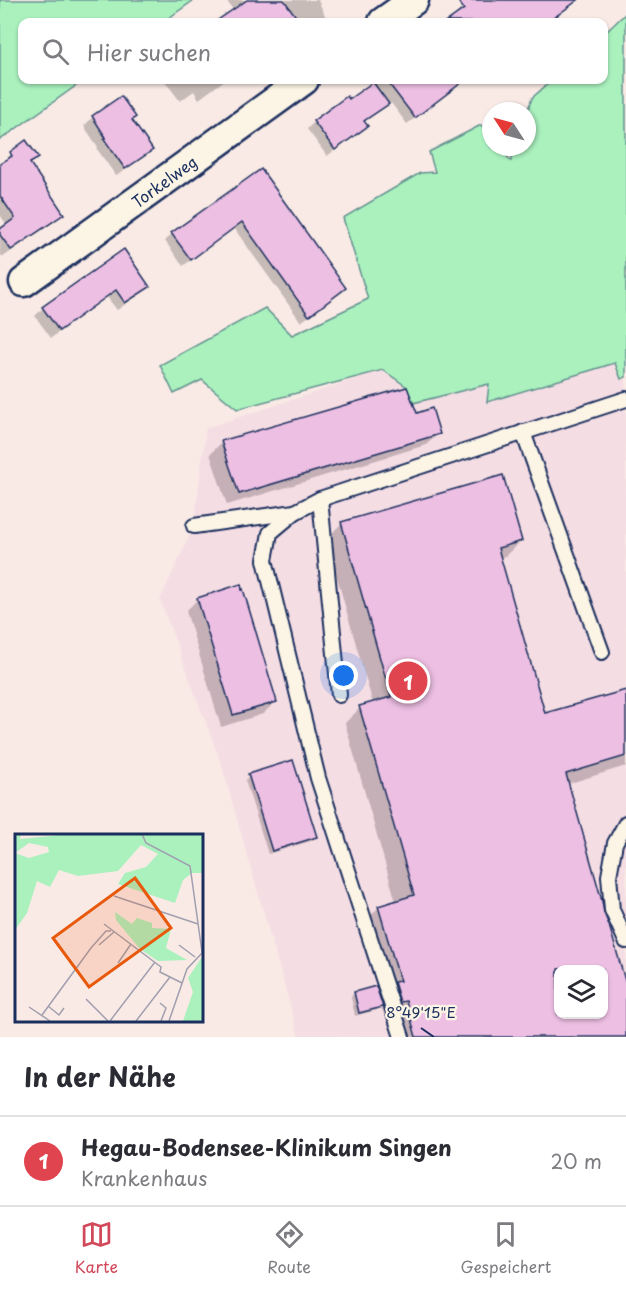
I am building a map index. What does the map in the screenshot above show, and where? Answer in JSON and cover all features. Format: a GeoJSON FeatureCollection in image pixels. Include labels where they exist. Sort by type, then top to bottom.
{"type":"FeatureCollection","features":[{"type":"Feature","properties":{"kind":"street"},"geometry":{"type":"LineString","coordinates":[[389,18],[414,0]]}},
{"type":"Feature","properties":{"kind":"street","name":"Torkelweg"},"geometry":{"type":"LineString","coordinates":[[24,282],[298,84]]}},
{"type":"Feature","properties":{"kind":"lane"},"geometry":{"type":"LineString","coordinates":[[402,1037],[318,778],[265,560],[270,534],[295,512],[320,500],[626,399]]}},
{"type":"Feature","properties":{"kind":"lane"},"geometry":{"type":"LineString","coordinates":[[523,432],[602,652]]}},
{"type":"Feature","properties":{"kind":"lane"},"geometry":{"type":"LineString","coordinates":[[320,500],[339,695]]}},
{"type":"Feature","properties":{"kind":"lane"},"geometry":{"type":"LineString","coordinates":[[195,526],[295,512]]}},
{"type":"Feature","properties":{"kind":"lane"},"geometry":{"type":"LineString","coordinates":[[626,823],[615,843],[609,876],[612,910],[626,941]]}},
{"type":"Feature","properties":{"kind":"shaded area"},"geometry":{"type":"Polygon","coordinates":[[[626,297],[626,1037],[299,1037],[221,763],[160,600],[194,526],[206,428],[383,370],[626,297]]]}},
{"type":"Feature","properties":{"kind":"green space"},"geometry":{"type":"Polygon","coordinates":[[[0,0],[194,0],[169,18],[18,18],[18,84],[78,84],[0,140],[0,0]]]}},
{"type":"Feature","properties":{"kind":"green space"},"geometry":{"type":"Polygon","coordinates":[[[626,13],[626,377],[621,379],[615,363],[487,402],[489,384],[413,403],[407,387],[383,370],[237,409],[202,380],[174,394],[160,365],[265,308],[292,335],[368,299],[343,218],[420,173],[435,172],[429,152],[481,125],[482,156],[507,156],[511,161],[513,156],[536,156],[536,102],[531,102],[532,98],[548,84],[608,84],[608,30],[626,13]]]}},
{"type":"Feature","properties":{"kind":"building"},"geometry":{"type":"Polygon","coordinates":[[[247,0],[284,0],[297,18],[221,18],[247,0]]]}},
{"type":"Feature","properties":{"kind":"building"},"geometry":{"type":"Polygon","coordinates":[[[457,0],[578,0],[553,18],[452,18],[464,9],[457,0]]]}},
{"type":"Feature","properties":{"kind":"building"},"geometry":{"type":"Polygon","coordinates":[[[370,84],[374,84],[389,104],[364,121],[368,126],[335,150],[313,121],[347,96],[349,99],[370,84]]]}},
{"type":"Feature","properties":{"kind":"building"},"geometry":{"type":"Polygon","coordinates":[[[389,84],[460,84],[415,118],[389,84]]]}},
{"type":"Feature","properties":{"kind":"building"},"geometry":{"type":"Polygon","coordinates":[[[121,96],[136,117],[132,120],[153,150],[125,169],[104,139],[106,138],[92,116],[121,96]]]}},
{"type":"Feature","properties":{"kind":"building"},"geometry":{"type":"Polygon","coordinates":[[[26,140],[39,158],[30,163],[64,214],[11,250],[0,235],[0,229],[15,218],[0,196],[0,164],[12,156],[10,152],[26,140]]]}},
{"type":"Feature","properties":{"kind":"building"},"geometry":{"type":"Polygon","coordinates":[[[261,169],[346,288],[309,316],[242,222],[191,260],[171,233],[261,169]]]}},
{"type":"Feature","properties":{"kind":"building"},"geometry":{"type":"Polygon","coordinates":[[[124,249],[150,287],[125,303],[116,290],[59,331],[42,307],[124,249]]]}},
{"type":"Feature","properties":{"kind":"building"},"geometry":{"type":"Polygon","coordinates":[[[407,387],[417,413],[432,408],[440,434],[239,494],[221,441],[407,387]]]}},
{"type":"Feature","properties":{"kind":"building"},"geometry":{"type":"Polygon","coordinates":[[[503,475],[522,541],[498,548],[545,713],[626,690],[626,756],[566,774],[626,984],[626,1037],[416,1037],[406,1001],[400,1002],[394,982],[400,981],[378,906],[414,895],[359,706],[391,697],[341,522],[503,475]]]}},
{"type":"Feature","properties":{"kind":"building"},"geometry":{"type":"Polygon","coordinates":[[[241,584],[277,702],[233,715],[197,598],[241,584]]]}},
{"type":"Feature","properties":{"kind":"building"},"geometry":{"type":"Polygon","coordinates":[[[293,760],[317,837],[272,851],[248,774],[293,760]]]}},
{"type":"Feature","properties":{"kind":"building"},"geometry":{"type":"Polygon","coordinates":[[[376,986],[383,1007],[359,1013],[354,992],[376,986]]]}},
{"type":"Feature","properties":{"kind":"place","name":"Hegau-Bodensee-Klinikum Singen"},"geometry":{"type":"Point","coordinates":[408,681]}}]}
